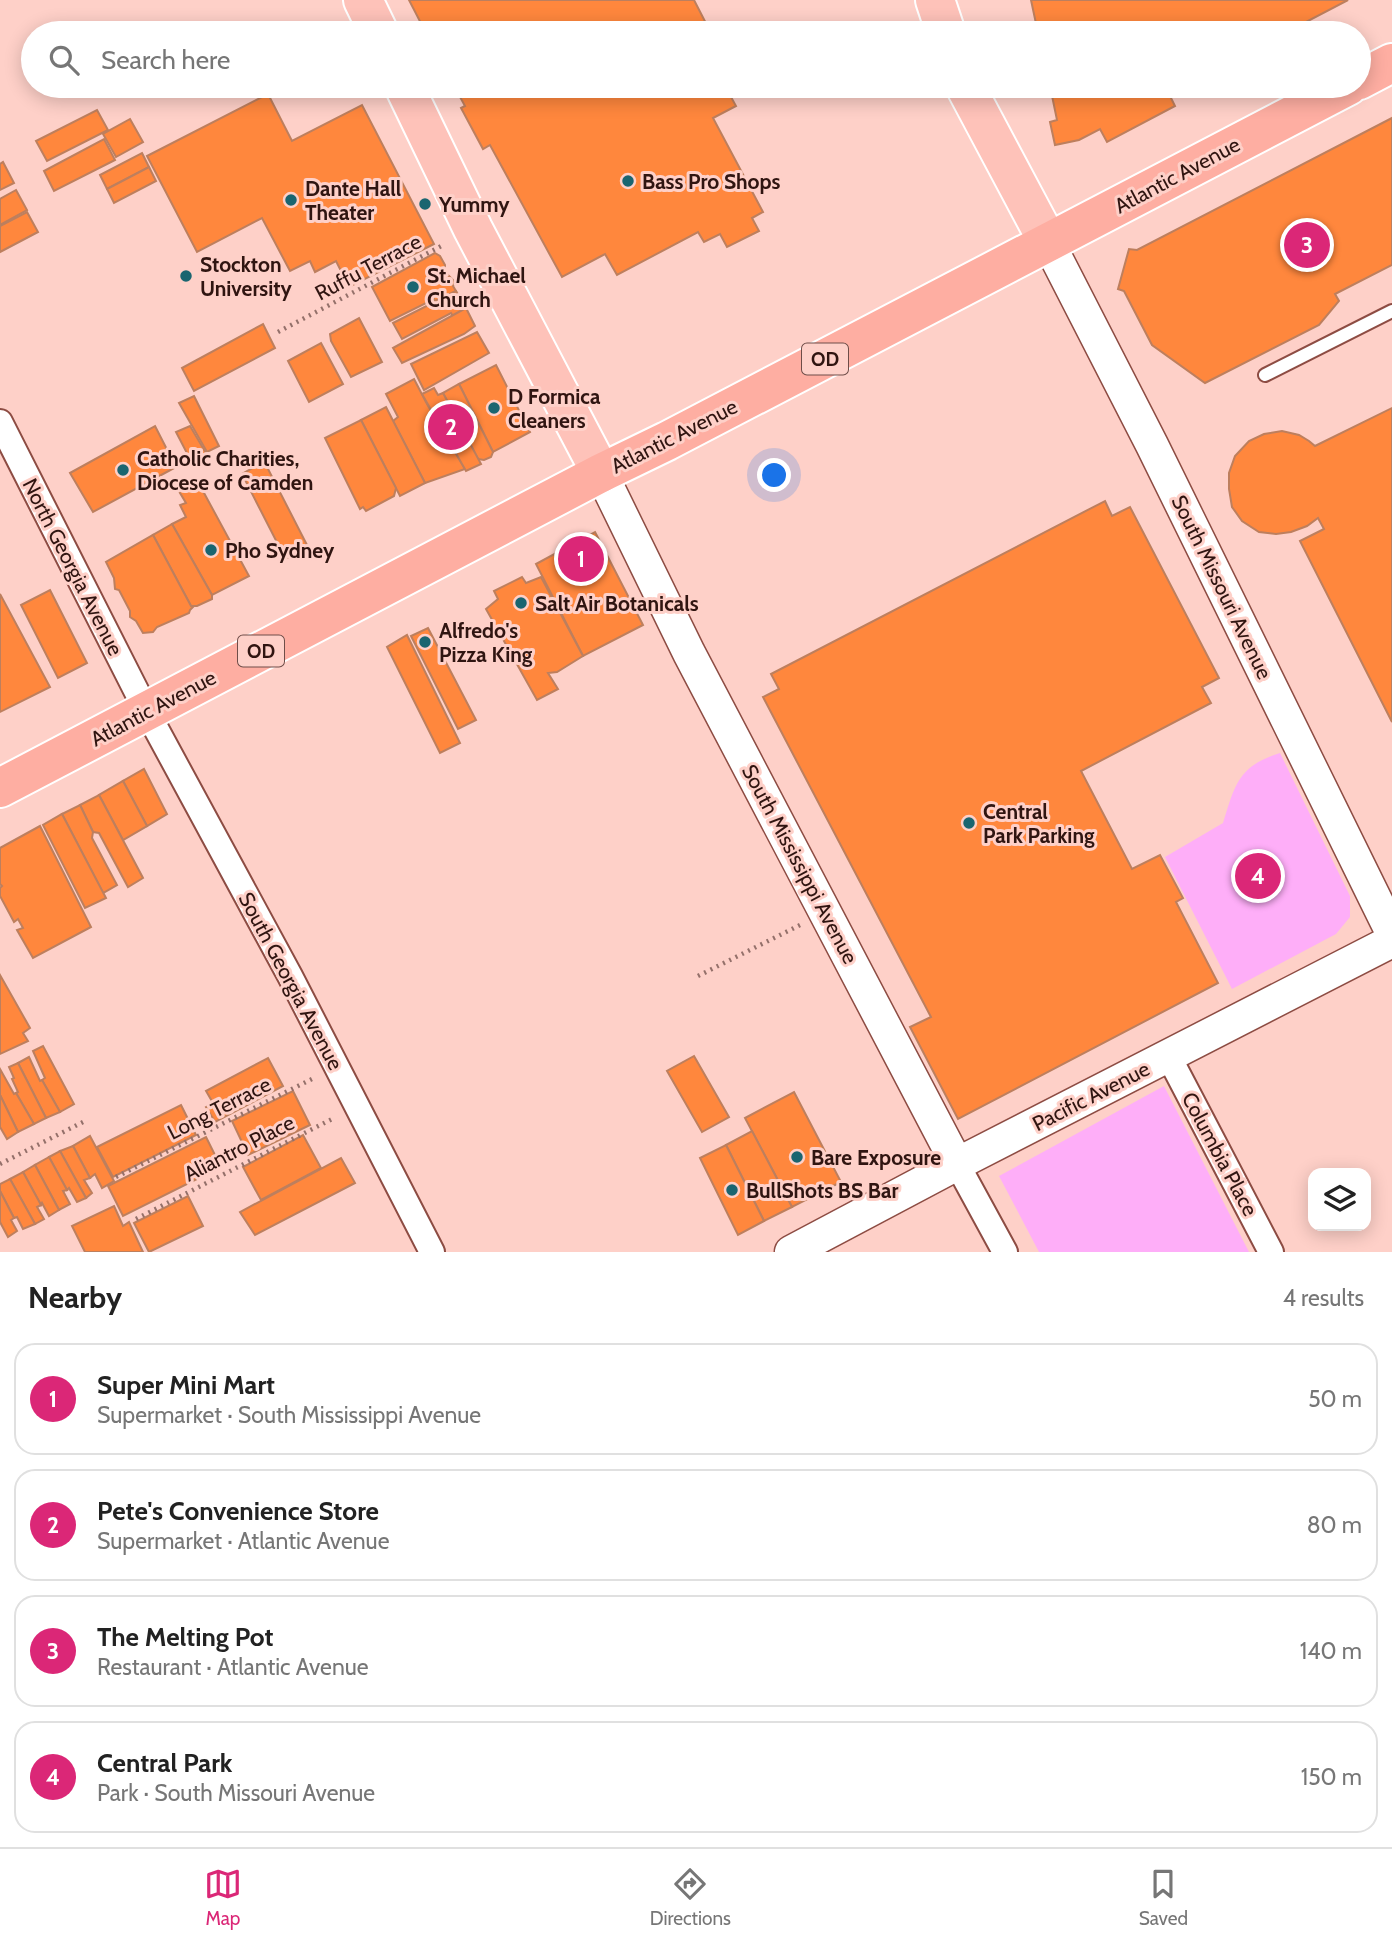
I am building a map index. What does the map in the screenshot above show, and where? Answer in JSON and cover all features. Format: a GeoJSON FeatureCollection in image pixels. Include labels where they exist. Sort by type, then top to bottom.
{"type":"FeatureCollection","features":[{"type":"Feature","properties":{"kind":"highway"},"geometry":{"type":"LineString","coordinates":[[1371,74],[1392,63]]}},
{"type":"Feature","properties":{"kind":"highway","name":"Atlantic Avenue"},"geometry":{"type":"LineString","coordinates":[[0,788],[1326,98]]}},
{"type":"Feature","properties":{"kind":"main road"},"geometry":{"type":"LineString","coordinates":[[363,0],[373,21]]}},
{"type":"Feature","properties":{"kind":"main road"},"geometry":{"type":"LineString","coordinates":[[935,0],[942,21]]}},
{"type":"Feature","properties":{"kind":"main road"},"geometry":{"type":"LineString","coordinates":[[410,98],[474,229],[601,473]]}},
{"type":"Feature","properties":{"kind":"main road"},"geometry":{"type":"LineString","coordinates":[[971,98],[1048,242]]}},
{"type":"Feature","properties":{"kind":"street","name":"South Missouri Avenue"},"geometry":{"type":"LineString","coordinates":[[1048,242],[1152,445],[1392,933]]}},
{"type":"Feature","properties":{"kind":"street","name":"North Georgia Avenue"},"geometry":{"type":"LineString","coordinates":[[0,422],[147,712]]}},
{"type":"Feature","properties":{"kind":"street","name":"South Mississippi Avenue"},"geometry":{"type":"LineString","coordinates":[[601,473],[689,653],[1005,1252]]}},
{"type":"Feature","properties":{"kind":"street","name":"South Georgia Avenue"},"geometry":{"type":"LineString","coordinates":[[147,712],[432,1252]]}},
{"type":"Feature","properties":{"kind":"street","name":"Pacific Avenue"},"geometry":{"type":"LineString","coordinates":[[791,1252],[1392,941]]}},
{"type":"Feature","properties":{"kind":"street","name":"Columbia Place"},"geometry":{"type":"LineString","coordinates":[[1169,1057],[1271,1252]]}},
{"type":"Feature","properties":{"kind":"lane"},"geometry":{"type":"LineString","coordinates":[[1265,375],[1392,312]]}},
{"type":"Feature","properties":{"kind":"path","name":"Ruffu Terrace"},"geometry":{"type":"LineString","coordinates":[[278,332],[474,229]]}},
{"type":"Feature","properties":{"kind":"path"},"geometry":{"type":"LineString","coordinates":[[698,976],[825,912]]}},
{"type":"Feature","properties":{"kind":"path","name":"Long Terrace"},"geometry":{"type":"LineString","coordinates":[[116,1177],[336,1066]]}},
{"type":"Feature","properties":{"kind":"path","name":"Aliantro Place"},"geometry":{"type":"LineString","coordinates":[[136,1219],[356,1106]]}},
{"type":"Feature","properties":{"kind":"path"},"geometry":{"type":"LineString","coordinates":[[0,1164],[85,1121]]}},
{"type":"Feature","properties":{"kind":"shaded area"},"geometry":{"type":"Polygon","coordinates":[[[1280,753],[1350,896],[1350,917],[1336,934],[1232,989],[1165,857],[1223,823],[1240,779],[1255,764],[1280,753]]]}},
{"type":"Feature","properties":{"kind":"shaded area"},"geometry":{"type":"Polygon","coordinates":[[[1164,1086],[1249,1252],[1039,1252],[999,1176],[1164,1086]]]}},
{"type":"Feature","properties":{"kind":"building"},"geometry":{"type":"Polygon","coordinates":[[[409,0],[694,0],[705,21],[420,21],[409,0]]]}},
{"type":"Feature","properties":{"kind":"building"},"geometry":{"type":"Polygon","coordinates":[[[1031,0],[1348,0],[1308,21],[1035,21],[1031,0]]]}},
{"type":"Feature","properties":{"kind":"building","name":"Dante Hall Theater"},"geometry":{"type":"Polygon","coordinates":[[[260,98],[270,98],[292,141],[362,105],[434,244],[349,287],[336,261],[315,272],[310,261],[290,271],[262,218],[197,252],[147,156],[260,98]]]}},
{"type":"Feature","properties":{"kind":"building","name":"Bass Pro Shops"},"geometry":{"type":"Polygon","coordinates":[[[461,98],[732,98],[736,106],[713,118],[763,212],[752,218],[759,231],[727,247],[720,234],[704,242],[698,232],[617,275],[605,254],[562,277],[490,145],[483,149],[461,108],[465,106],[461,98]]]}},
{"type":"Feature","properties":{"kind":"building"},"geometry":{"type":"Polygon","coordinates":[[[1052,98],[1171,98],[1175,106],[1107,142],[1100,129],[1079,140],[1055,145],[1050,122],[1057,120],[1052,98]]]}},
{"type":"Feature","properties":{"kind":"building"},"geometry":{"type":"Polygon","coordinates":[[[97,110],[108,130],[47,161],[36,141],[97,110]]]}},
{"type":"Feature","properties":{"kind":"building"},"geometry":{"type":"Polygon","coordinates":[[[1392,118],[1392,265],[1335,294],[1339,301],[1319,325],[1205,383],[1152,345],[1124,291],[1118,289],[1129,249],[1137,250],[1392,118]]]}},
{"type":"Feature","properties":{"kind":"building"},"geometry":{"type":"Polygon","coordinates":[[[130,119],[143,142],[116,157],[103,134],[130,119]]]}},
{"type":"Feature","properties":{"kind":"building"},"geometry":{"type":"Polygon","coordinates":[[[104,139],[115,160],[54,191],[44,171],[104,139]]]}},
{"type":"Feature","properties":{"kind":"building"},"geometry":{"type":"Polygon","coordinates":[[[142,153],[149,167],[107,189],[100,175],[142,153]]]}},
{"type":"Feature","properties":{"kind":"building"},"geometry":{"type":"Polygon","coordinates":[[[3,162],[14,183],[0,190],[0,164],[3,162]]]}},
{"type":"Feature","properties":{"kind":"building"},"geometry":{"type":"Polygon","coordinates":[[[149,167],[156,181],[114,203],[107,189],[149,167]]]}},
{"type":"Feature","properties":{"kind":"building"},"geometry":{"type":"Polygon","coordinates":[[[16,190],[27,210],[0,225],[0,199],[16,190]]]}},
{"type":"Feature","properties":{"kind":"building"},"geometry":{"type":"Polygon","coordinates":[[[27,212],[38,232],[0,252],[0,226],[27,212]]]}},
{"type":"Feature","properties":{"kind":"building","name":"St. Michael Church"},"geometry":{"type":"Polygon","coordinates":[[[435,253],[445,265],[445,272],[455,282],[453,286],[456,291],[390,321],[372,287],[435,253]]]}},
{"type":"Feature","properties":{"kind":"building"},"geometry":{"type":"Polygon","coordinates":[[[456,291],[466,308],[402,339],[393,323],[456,291]]]}},
{"type":"Feature","properties":{"kind":"building"},"geometry":{"type":"Polygon","coordinates":[[[466,308],[475,326],[464,334],[402,363],[393,348],[466,308]]]}},
{"type":"Feature","properties":{"kind":"building"},"geometry":{"type":"Polygon","coordinates":[[[359,318],[382,362],[351,377],[331,341],[330,334],[359,318]]]}},
{"type":"Feature","properties":{"kind":"building"},"geometry":{"type":"Polygon","coordinates":[[[263,324],[275,348],[194,391],[182,368],[263,324]]]}},
{"type":"Feature","properties":{"kind":"building"},"geometry":{"type":"Polygon","coordinates":[[[477,332],[489,353],[424,390],[411,364],[477,332]]]}},
{"type":"Feature","properties":{"kind":"building"},"geometry":{"type":"Polygon","coordinates":[[[321,343],[343,384],[309,402],[288,361],[321,343]]]}},
{"type":"Feature","properties":{"kind":"building","name":"D Formica Cleaners"},"geometry":{"type":"Polygon","coordinates":[[[496,365],[530,432],[493,452],[459,384],[496,365]]]}},
{"type":"Feature","properties":{"kind":"building"},"geometry":{"type":"Polygon","coordinates":[[[414,379],[465,469],[425,483],[393,421],[398,417],[386,394],[414,379]]]}},
{"type":"Feature","properties":{"kind":"building"},"geometry":{"type":"Polygon","coordinates":[[[459,384],[493,452],[491,457],[484,460],[478,459],[443,393],[459,384]]]}},
{"type":"Feature","properties":{"kind":"building"},"geometry":{"type":"Polygon","coordinates":[[[434,388],[438,395],[443,393],[481,464],[466,471],[422,394],[434,388]]]}},
{"type":"Feature","properties":{"kind":"building"},"geometry":{"type":"Polygon","coordinates":[[[194,396],[219,446],[207,452],[179,403],[194,396]]]}},
{"type":"Feature","properties":{"kind":"building"},"geometry":{"type":"Polygon","coordinates":[[[386,407],[425,483],[400,496],[361,420],[386,407]]]}},
{"type":"Feature","properties":{"kind":"building"},"geometry":{"type":"Polygon","coordinates":[[[1392,408],[1392,722],[1300,541],[1324,529],[1318,518],[1291,532],[1259,532],[1242,521],[1232,507],[1229,473],[1235,456],[1249,441],[1264,434],[1282,431],[1299,435],[1315,446],[1392,408]]]}},
{"type":"Feature","properties":{"kind":"building"},"geometry":{"type":"Polygon","coordinates":[[[361,420],[396,488],[394,496],[366,511],[363,507],[360,509],[325,438],[361,420]]]}},
{"type":"Feature","properties":{"kind":"building","name":"Catholic Charities, Diocese of Camden"},"geometry":{"type":"Polygon","coordinates":[[[155,426],[176,467],[93,512],[70,473],[155,426]]]}},
{"type":"Feature","properties":{"kind":"building"},"geometry":{"type":"Polygon","coordinates":[[[190,426],[206,453],[191,461],[176,432],[190,426]]]}},
{"type":"Feature","properties":{"kind":"building"},"geometry":{"type":"Polygon","coordinates":[[[260,464],[262,468],[266,465],[307,545],[307,549],[300,555],[285,558],[242,474],[260,464]]]}},
{"type":"Feature","properties":{"kind":"building","name":"Pho Sydney"},"geometry":{"type":"Polygon","coordinates":[[[197,480],[249,576],[212,595],[172,524],[186,517],[180,505],[186,503],[177,488],[197,480]]]}},
{"type":"Feature","properties":{"kind":"building","name":"Central Park Parking"},"geometry":{"type":"Polygon","coordinates":[[[1105,501],[1112,516],[1130,507],[1219,678],[1202,687],[1211,703],[1081,771],[1132,869],[1160,855],[1183,898],[1176,902],[1218,983],[958,1119],[910,1027],[931,1017],[763,697],[779,689],[771,674],[1105,501]]]}},
{"type":"Feature","properties":{"kind":"building"},"geometry":{"type":"Polygon","coordinates":[[[172,524],[212,595],[212,599],[197,606],[191,606],[153,535],[172,524]]]}},
{"type":"Feature","properties":{"kind":"building"},"geometry":{"type":"Polygon","coordinates":[[[595,532],[643,625],[583,656],[536,564],[595,532]]]}},
{"type":"Feature","properties":{"kind":"building"},"geometry":{"type":"Polygon","coordinates":[[[153,535],[191,606],[194,606],[189,613],[157,627],[153,632],[143,633],[136,621],[130,617],[130,611],[119,590],[115,589],[114,578],[106,562],[153,535]]]}},
{"type":"Feature","properties":{"kind":"building"},"geometry":{"type":"Polygon","coordinates":[[[522,577],[526,583],[541,577],[583,656],[557,672],[548,673],[558,689],[537,700],[486,609],[498,599],[494,591],[522,577]]]}},
{"type":"Feature","properties":{"kind":"building"},"geometry":{"type":"Polygon","coordinates":[[[50,590],[87,663],[58,678],[21,605],[50,590]]]}},
{"type":"Feature","properties":{"kind":"building"},"geometry":{"type":"Polygon","coordinates":[[[0,594],[50,687],[0,712],[0,594]]]}},
{"type":"Feature","properties":{"kind":"building"},"geometry":{"type":"Polygon","coordinates":[[[428,628],[476,720],[458,729],[411,636],[428,628]]]}},
{"type":"Feature","properties":{"kind":"building"},"geometry":{"type":"Polygon","coordinates":[[[407,635],[460,743],[440,753],[387,647],[407,635]]]}},
{"type":"Feature","properties":{"kind":"building"},"geometry":{"type":"Polygon","coordinates":[[[144,769],[167,814],[147,826],[123,781],[144,769]]]}},
{"type":"Feature","properties":{"kind":"building"},"geometry":{"type":"Polygon","coordinates":[[[123,781],[147,826],[123,840],[99,795],[123,781]]]}},
{"type":"Feature","properties":{"kind":"building"},"geometry":{"type":"Polygon","coordinates":[[[99,795],[143,878],[128,887],[99,833],[93,832],[80,805],[99,795]]]}},
{"type":"Feature","properties":{"kind":"building"},"geometry":{"type":"Polygon","coordinates":[[[80,805],[93,832],[92,838],[117,885],[103,893],[62,814],[80,805]]]}},
{"type":"Feature","properties":{"kind":"building"},"geometry":{"type":"Polygon","coordinates":[[[62,814],[106,898],[85,908],[43,825],[62,814]]]}},
{"type":"Feature","properties":{"kind":"building"},"geometry":{"type":"Polygon","coordinates":[[[40,826],[91,927],[33,958],[17,930],[23,928],[18,919],[14,922],[0,896],[0,848],[40,826]]]}},
{"type":"Feature","properties":{"kind":"building"},"geometry":{"type":"Polygon","coordinates":[[[0,975],[30,1028],[23,1033],[28,1041],[0,1054],[0,975]]]}},
{"type":"Feature","properties":{"kind":"building"},"geometry":{"type":"Polygon","coordinates":[[[43,1046],[74,1104],[60,1112],[42,1080],[45,1078],[33,1051],[43,1046]]]}},
{"type":"Feature","properties":{"kind":"building"},"geometry":{"type":"Polygon","coordinates":[[[694,1056],[729,1117],[702,1132],[667,1071],[694,1056]]]}},
{"type":"Feature","properties":{"kind":"building"},"geometry":{"type":"Polygon","coordinates":[[[29,1057],[40,1081],[42,1080],[60,1112],[46,1118],[18,1063],[29,1057]]]}},
{"type":"Feature","properties":{"kind":"building"},"geometry":{"type":"Polygon","coordinates":[[[268,1058],[283,1086],[215,1122],[206,1107],[213,1103],[206,1091],[268,1058]]]}},
{"type":"Feature","properties":{"kind":"building"},"geometry":{"type":"Polygon","coordinates":[[[18,1063],[46,1118],[34,1124],[16,1093],[18,1092],[12,1079],[14,1078],[9,1067],[18,1063]]]}},
{"type":"Feature","properties":{"kind":"building"},"geometry":{"type":"Polygon","coordinates":[[[0,1069],[34,1124],[18,1132],[0,1095],[0,1069]]]}},
{"type":"Feature","properties":{"kind":"building"},"geometry":{"type":"Polygon","coordinates":[[[293,1091],[310,1125],[248,1155],[232,1121],[293,1091]]]}},
{"type":"Feature","properties":{"kind":"building","name":"Bare Exposure"},"geometry":{"type":"Polygon","coordinates":[[[794,1092],[841,1182],[792,1207],[745,1118],[794,1092]]]}},
{"type":"Feature","properties":{"kind":"building"},"geometry":{"type":"Polygon","coordinates":[[[0,1095],[18,1132],[7,1139],[0,1127],[0,1095]]]}},
{"type":"Feature","properties":{"kind":"building"},"geometry":{"type":"Polygon","coordinates":[[[181,1105],[196,1135],[113,1177],[97,1147],[181,1105]]]}},
{"type":"Feature","properties":{"kind":"building"},"geometry":{"type":"Polygon","coordinates":[[[752,1131],[792,1207],[764,1221],[726,1145],[752,1131]]]}},
{"type":"Feature","properties":{"kind":"building"},"geometry":{"type":"Polygon","coordinates":[[[303,1135],[321,1168],[261,1200],[243,1167],[303,1135]]]}},
{"type":"Feature","properties":{"kind":"building"},"geometry":{"type":"Polygon","coordinates":[[[90,1136],[114,1181],[102,1188],[95,1174],[90,1178],[73,1146],[90,1136]]]}},
{"type":"Feature","properties":{"kind":"building"},"geometry":{"type":"Polygon","coordinates":[[[206,1137],[221,1167],[123,1216],[108,1186],[206,1137]]]}},
{"type":"Feature","properties":{"kind":"building","name":"BullShots BS Bar"},"geometry":{"type":"Polygon","coordinates":[[[726,1145],[764,1221],[738,1235],[700,1158],[726,1145]]]}},
{"type":"Feature","properties":{"kind":"building"},"geometry":{"type":"Polygon","coordinates":[[[73,1146],[90,1178],[84,1180],[92,1193],[86,1198],[60,1151],[73,1146]]]}},
{"type":"Feature","properties":{"kind":"building"},"geometry":{"type":"Polygon","coordinates":[[[60,1151],[86,1198],[77,1202],[69,1188],[67,1190],[49,1157],[60,1151]]]}},
{"type":"Feature","properties":{"kind":"building"},"geometry":{"type":"Polygon","coordinates":[[[49,1157],[67,1190],[63,1191],[70,1204],[59,1210],[35,1165],[49,1157]]]}},
{"type":"Feature","properties":{"kind":"building"},"geometry":{"type":"Polygon","coordinates":[[[341,1158],[355,1183],[255,1235],[240,1212],[341,1158]]]}},
{"type":"Feature","properties":{"kind":"building"},"geometry":{"type":"Polygon","coordinates":[[[35,1165],[59,1210],[49,1216],[23,1172],[35,1165]]]}},
{"type":"Feature","properties":{"kind":"building"},"geometry":{"type":"Polygon","coordinates":[[[23,1172],[41,1205],[37,1207],[44,1219],[35,1224],[10,1179],[23,1172]]]}},
{"type":"Feature","properties":{"kind":"building"},"geometry":{"type":"Polygon","coordinates":[[[10,1179],[35,1224],[23,1229],[0,1191],[0,1184],[10,1179]]]}},
{"type":"Feature","properties":{"kind":"building"},"geometry":{"type":"Polygon","coordinates":[[[0,1191],[14,1218],[11,1220],[17,1231],[8,1237],[0,1222],[0,1191]]]}},
{"type":"Feature","properties":{"kind":"building"},"geometry":{"type":"Polygon","coordinates":[[[188,1196],[203,1226],[149,1252],[134,1223],[188,1196]]]}},
{"type":"Feature","properties":{"kind":"building"},"geometry":{"type":"Polygon","coordinates":[[[114,1206],[123,1226],[129,1222],[143,1252],[85,1252],[72,1226],[114,1206]]]}},
{"type":"Feature","properties":{"kind":"place","name":"Bass Pro Shops"},"geometry":{"type":"Point","coordinates":[628,181]}},
{"type":"Feature","properties":{"kind":"place","name":"Dante Hall Theater"},"geometry":{"type":"Point","coordinates":[291,200]}},
{"type":"Feature","properties":{"kind":"place","name":"Yummy"},"geometry":{"type":"Point","coordinates":[425,204]}},
{"type":"Feature","properties":{"kind":"place","name":"The Melting Pot"},"geometry":{"type":"Point","coordinates":[1307,245]}},
{"type":"Feature","properties":{"kind":"place","name":"Stockton University"},"geometry":{"type":"Point","coordinates":[186,276]}},
{"type":"Feature","properties":{"kind":"place","name":"St. Michael Church"},"geometry":{"type":"Point","coordinates":[413,287]}},
{"type":"Feature","properties":{"kind":"place","name":"D Formica Cleaners"},"geometry":{"type":"Point","coordinates":[494,408]}},
{"type":"Feature","properties":{"kind":"place","name":"Pete's Convenience Store"},"geometry":{"type":"Point","coordinates":[451,427]}},
{"type":"Feature","properties":{"kind":"place","name":"Catholic Charities, Diocese of Camden"},"geometry":{"type":"Point","coordinates":[123,470]}},
{"type":"Feature","properties":{"kind":"place","name":"Pho Sydney"},"geometry":{"type":"Point","coordinates":[211,550]}},
{"type":"Feature","properties":{"kind":"place","name":"Super Mini Mart"},"geometry":{"type":"Point","coordinates":[581,559]}},
{"type":"Feature","properties":{"kind":"place","name":"Salt Air Botanicals"},"geometry":{"type":"Point","coordinates":[521,603]}},
{"type":"Feature","properties":{"kind":"place","name":"Alfredo's Pizza King"},"geometry":{"type":"Point","coordinates":[425,642]}},
{"type":"Feature","properties":{"kind":"place","name":"Central Park Parking"},"geometry":{"type":"Point","coordinates":[969,823]}},
{"type":"Feature","properties":{"kind":"place","name":"Central Park"},"geometry":{"type":"Point","coordinates":[1258,876]}},
{"type":"Feature","properties":{"kind":"place","name":"Bare Exposure"},"geometry":{"type":"Point","coordinates":[797,1157]}},
{"type":"Feature","properties":{"kind":"place","name":"BullShots BS Bar"},"geometry":{"type":"Point","coordinates":[732,1190]}}]}
